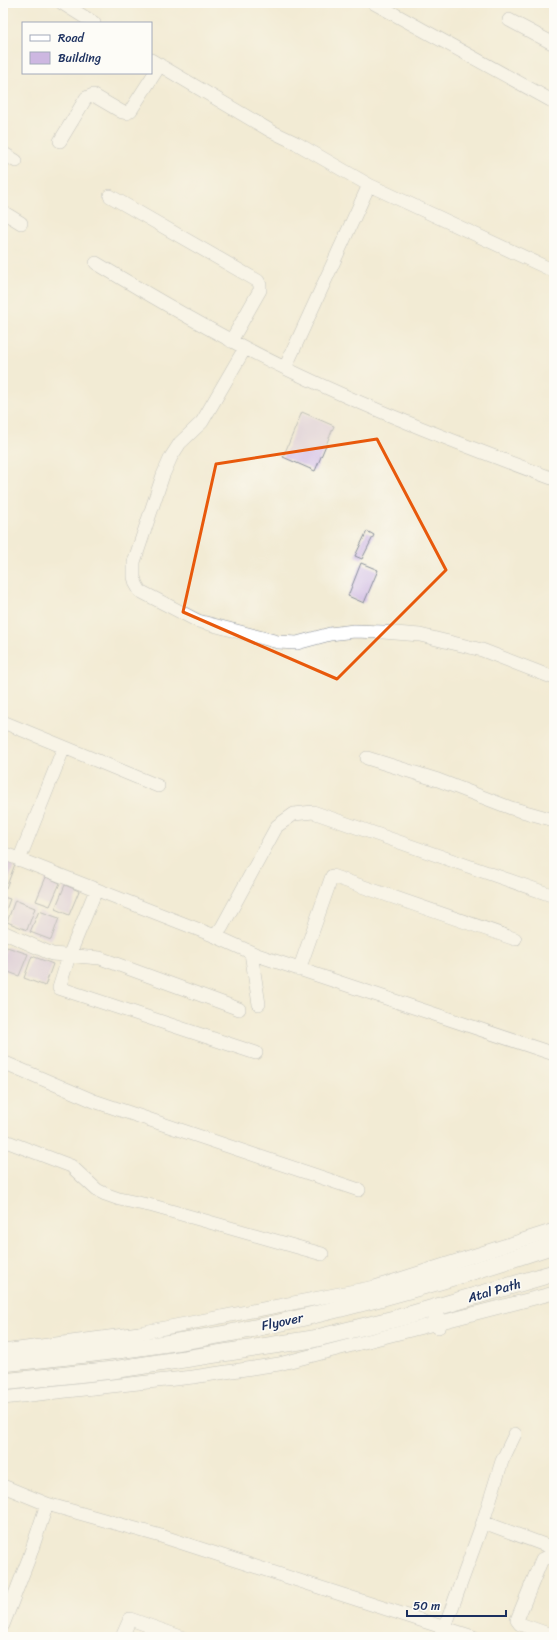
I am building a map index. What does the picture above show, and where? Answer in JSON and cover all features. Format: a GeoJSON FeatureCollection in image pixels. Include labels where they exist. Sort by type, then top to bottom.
{"type":"FeatureCollection","features":[{"type":"Feature","properties":{"kind":"main road","name":"Flyover"},"geometry":{"type":"LineString","coordinates":[[3,1363],[108,1351],[225,1334],[371,1301],[551,1246]]}},
{"type":"Feature","properties":{"kind":"main road","name":"Atal Path"},"geometry":{"type":"LineString","coordinates":[[434,1308],[554,1273]]}},
{"type":"Feature","properties":{"kind":"main road","name":"Flyover"},"geometry":{"type":"LineString","coordinates":[[3,1382],[113,1370],[313,1339],[434,1308]]}},
{"type":"Feature","properties":{"kind":"main road"},"geometry":{"type":"LineString","coordinates":[[434,1308],[438,1324]]}},
{"type":"Feature","properties":{"kind":"street"},"geometry":{"type":"LineString","coordinates":[[374,3],[554,102]]}},
{"type":"Feature","properties":{"kind":"street"},"geometry":{"type":"LineString","coordinates":[[67,4],[93,22]]}},
{"type":"Feature","properties":{"kind":"street"},"geometry":{"type":"LineString","coordinates":[[509,20],[554,44]]}},
{"type":"Feature","properties":{"kind":"street"},"geometry":{"type":"LineString","coordinates":[[155,63],[271,131],[369,185],[554,270]]}},
{"type":"Feature","properties":{"kind":"street"},"geometry":{"type":"LineString","coordinates":[[60,140],[86,98],[93,95],[122,112],[127,113],[131,110],[149,74]]}},
{"type":"Feature","properties":{"kind":"street"},"geometry":{"type":"LineString","coordinates":[[3,153],[16,161]]}},
{"type":"Feature","properties":{"kind":"street"},"geometry":{"type":"LineString","coordinates":[[285,368],[369,185]]}},
{"type":"Feature","properties":{"kind":"street"},"geometry":{"type":"LineString","coordinates":[[110,196],[258,281],[260,290],[231,341]]}},
{"type":"Feature","properties":{"kind":"street"},"geometry":{"type":"LineString","coordinates":[[3,212],[21,223]]}},
{"type":"Feature","properties":{"kind":"street"},"geometry":{"type":"LineString","coordinates":[[96,262],[158,300],[231,341],[285,368],[362,403],[554,479]]}},
{"type":"Feature","properties":{"kind":"street"},"geometry":{"type":"LineString","coordinates":[[245,348],[202,422],[180,443],[171,456],[163,475],[134,562],[134,578],[140,591],[198,621],[278,642],[297,643],[330,634],[354,631],[420,635],[482,650],[554,678]]}},
{"type":"Feature","properties":{"kind":"street"},"geometry":{"type":"LineString","coordinates":[[4,724],[158,786]]}},
{"type":"Feature","properties":{"kind":"street"},"geometry":{"type":"LineString","coordinates":[[18,860],[64,748]]}},
{"type":"Feature","properties":{"kind":"street"},"geometry":{"type":"LineString","coordinates":[[367,758],[438,780],[512,808],[554,820]]}},
{"type":"Feature","properties":{"kind":"street"},"geometry":{"type":"LineString","coordinates":[[215,936],[222,928],[277,826],[294,814],[313,812],[554,896]]}},
{"type":"Feature","properties":{"kind":"street"},"geometry":{"type":"LineString","coordinates":[[3,853],[215,936],[250,952],[299,970],[554,1054]]}},
{"type":"Feature","properties":{"kind":"street"},"geometry":{"type":"LineString","coordinates":[[299,970],[332,876],[515,939]]}},
{"type":"Feature","properties":{"kind":"street"},"geometry":{"type":"LineString","coordinates":[[96,890],[69,956],[59,988],[256,1053]]}},
{"type":"Feature","properties":{"kind":"street"},"geometry":{"type":"LineString","coordinates":[[3,932],[52,954],[100,958],[239,1009]]}},
{"type":"Feature","properties":{"kind":"street"},"geometry":{"type":"LineString","coordinates":[[250,952],[259,1004]]}},
{"type":"Feature","properties":{"kind":"street"},"geometry":{"type":"LineString","coordinates":[[3,1062],[94,1101],[359,1190]]}},
{"type":"Feature","properties":{"kind":"street"},"geometry":{"type":"LineString","coordinates":[[3,1140],[70,1166],[97,1190],[105,1194],[119,1199],[153,1206],[322,1254]]}},
{"type":"Feature","properties":{"kind":"street"},"geometry":{"type":"LineString","coordinates":[[3,1351],[139,1333],[375,1287],[554,1230]]}},
{"type":"Feature","properties":{"kind":"street"},"geometry":{"type":"LineString","coordinates":[[3,1398],[193,1376],[280,1364],[554,1293]]}},
{"type":"Feature","properties":{"kind":"street"},"geometry":{"type":"LineString","coordinates":[[445,1627],[483,1522],[502,1461],[515,1434]]}},
{"type":"Feature","properties":{"kind":"street"},"geometry":{"type":"LineString","coordinates":[[3,1486],[47,1504],[161,1536],[473,1637]]}},
{"type":"Feature","properties":{"kind":"street"},"geometry":{"type":"LineString","coordinates":[[3,1625],[29,1558],[47,1504]]}},
{"type":"Feature","properties":{"kind":"street"},"geometry":{"type":"LineString","coordinates":[[483,1522],[554,1553],[550,1557],[542,1559],[517,1620],[520,1624],[554,1636]]}},
{"type":"Feature","properties":{"kind":"street"},"geometry":{"type":"LineString","coordinates":[[122,1637],[130,1619],[181,1637]]}},
{"type":"Feature","properties":{"kind":"highlighted area"},"geometry":{"type":"Polygon","coordinates":[[[377,439],[446,570],[337,679],[183,612],[216,464],[377,439]]]}},
{"type":"Feature","properties":{"kind":"building"},"geometry":{"type":"Polygon","coordinates":[[[302,412],[334,426],[315,471],[283,457],[302,412]]]}},
{"type":"Feature","properties":{"kind":"building"},"geometry":{"type":"Polygon","coordinates":[[[367,531],[374,535],[362,559],[355,556],[367,531]]]}},
{"type":"Feature","properties":{"kind":"building"},"geometry":{"type":"Polygon","coordinates":[[[361,563],[378,570],[364,603],[348,596],[361,563]]]}},
{"type":"Feature","properties":{"kind":"building"},"geometry":{"type":"Polygon","coordinates":[[[3,859],[15,864],[6,888],[3,887],[3,859]]]}},
{"type":"Feature","properties":{"kind":"building"},"geometry":{"type":"Polygon","coordinates":[[[46,877],[60,883],[50,906],[36,901],[46,877]]]}},
{"type":"Feature","properties":{"kind":"building"},"geometry":{"type":"Polygon","coordinates":[[[65,885],[79,891],[69,915],[55,909],[65,885]]]}},
{"type":"Feature","properties":{"kind":"building"},"geometry":{"type":"Polygon","coordinates":[[[3,897],[10,899],[3,918],[3,897]]]}},
{"type":"Feature","properties":{"kind":"building"},"geometry":{"type":"Polygon","coordinates":[[[15,900],[35,908],[27,930],[7,922],[15,900]]]}},
{"type":"Feature","properties":{"kind":"building"},"geometry":{"type":"Polygon","coordinates":[[[39,911],[59,918],[51,940],[30,932],[39,911]]]}},
{"type":"Feature","properties":{"kind":"building"},"geometry":{"type":"Polygon","coordinates":[[[7,947],[28,954],[19,976],[3,970],[3,956],[7,947]]]}},
{"type":"Feature","properties":{"kind":"building"},"geometry":{"type":"Polygon","coordinates":[[[32,956],[53,964],[45,986],[24,978],[32,956]]]}}]}
